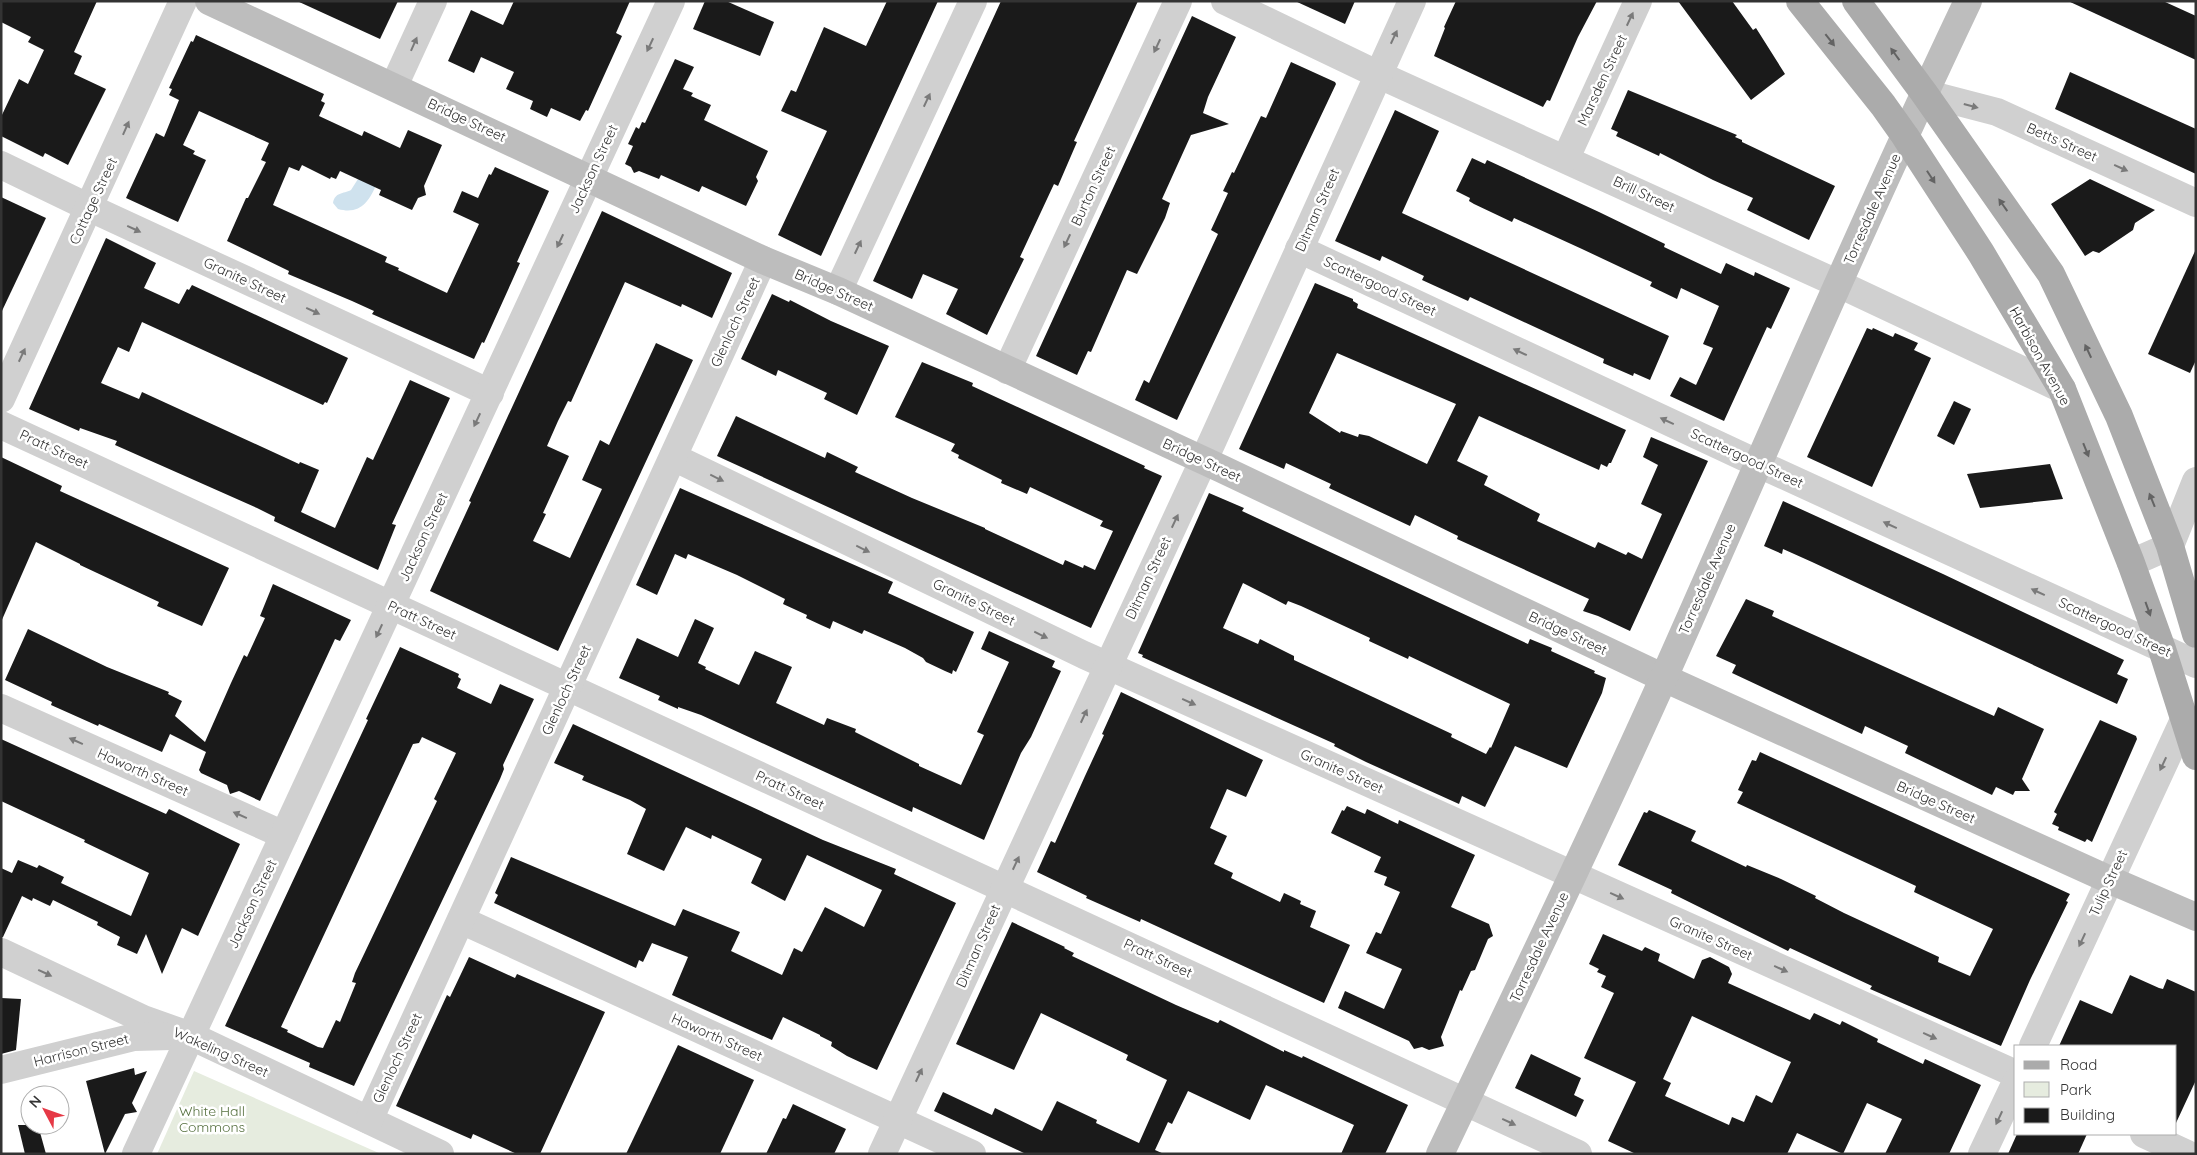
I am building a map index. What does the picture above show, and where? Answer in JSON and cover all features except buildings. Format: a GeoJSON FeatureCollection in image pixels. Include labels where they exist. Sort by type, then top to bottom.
{"type":"FeatureCollection","features":[{"type":"Feature","properties":{"kind":"main road","name":"Bridge Street"},"geometry":{"type":"LineString","coordinates":[[209,1],[763,260],[838,291],[1203,460],[1664,678],[2196,917]]}},
{"type":"Feature","properties":{"kind":"main road","name":"Harbison Avenue"},"geometry":{"type":"LineString","coordinates":[[1800,1],[1883,105],[1905,136],[1981,254],[2062,389],[2131,563],[2162,649],[2196,756]]}},
{"type":"Feature","properties":{"kind":"main road"},"geometry":{"type":"LineString","coordinates":[[1856,1],[1924,93],[2051,274],[2119,416],[2170,546],[2196,634]]}},
{"type":"Feature","properties":{"kind":"main road","name":"Torresdale Avenue"},"geometry":{"type":"LineString","coordinates":[[1440,1154],[1664,678],[1924,93],[1968,1]]}},
{"type":"Feature","properties":{"kind":"street","name":"Cottage Street"},"geometry":{"type":"LineString","coordinates":[[1,399],[184,1]]}},
{"type":"Feature","properties":{"kind":"street"},"geometry":{"type":"LineString","coordinates":[[394,86],[433,1]]}},
{"type":"Feature","properties":{"kind":"street","name":"Jackson Street"},"geometry":{"type":"LineString","coordinates":[[136,1154],[671,1]]}},
{"type":"Feature","properties":{"kind":"street"},"geometry":{"type":"LineString","coordinates":[[838,291],[973,1]]}},
{"type":"Feature","properties":{"kind":"street","name":"Burton Street"},"geometry":{"type":"LineString","coordinates":[[1007,370],[1178,1]]}},
{"type":"Feature","properties":{"kind":"street","name":"Brill Street"},"geometry":{"type":"LineString","coordinates":[[1225,1],[1377,74],[1566,158],[2062,389]]}},
{"type":"Feature","properties":{"kind":"street","name":"Ditman Street"},"geometry":{"type":"LineString","coordinates":[[882,1154],[1203,460],[1377,74],[1412,1]]}},
{"type":"Feature","properties":{"kind":"street","name":"Marsden Street"},"geometry":{"type":"LineString","coordinates":[[1566,158],[1638,1]]}},
{"type":"Feature","properties":{"kind":"street","name":"Betts Street"},"geometry":{"type":"LineString","coordinates":[[1924,93],[1997,112],[2196,203]]}},
{"type":"Feature","properties":{"kind":"street","name":"Granite Street"},"geometry":{"type":"LineString","coordinates":[[1,164],[90,208],[490,392]]}},
{"type":"Feature","properties":{"kind":"street","name":"Scattergood Street"},"geometry":{"type":"LineString","coordinates":[[1299,248],[1759,464],[2196,664]]}},
{"type":"Feature","properties":{"kind":"street","name":"Glenloch Street"},"geometry":{"type":"LineString","coordinates":[[369,1120],[763,260]]}},
{"type":"Feature","properties":{"kind":"street","name":"Pratt Street"},"geometry":{"type":"LineString","coordinates":[[1,425],[567,688],[1004,887],[1578,1154]]}},
{"type":"Feature","properties":{"kind":"street","name":"Granite Street"},"geometry":{"type":"LineString","coordinates":[[673,457],[1075,651],[2014,1073]]}},
{"type":"Feature","properties":{"kind":"street"},"geometry":{"type":"LineString","coordinates":[[2131,563],[2170,546],[2196,481]]}},
{"type":"Feature","properties":{"kind":"street","name":"Haworth Street"},"geometry":{"type":"LineString","coordinates":[[1,708],[284,835]]}},
{"type":"Feature","properties":{"kind":"street","name":"Tulip Street"},"geometry":{"type":"LineString","coordinates":[[2033,1045],[2184,720]]}},
{"type":"Feature","properties":{"kind":"street","name":"Haworth Street"},"geometry":{"type":"LineString","coordinates":[[461,920],[972,1154]]}},
{"type":"Feature","properties":{"kind":"street","name":"Wakeling Street"},"geometry":{"type":"LineString","coordinates":[[1,952],[143,1019],[191,1036],[440,1154]]}},
{"type":"Feature","properties":{"kind":"street","name":"Harrison Street"},"geometry":{"type":"LineString","coordinates":[[1,1070],[134,1037],[191,1036]]}},
{"type":"Feature","properties":{"kind":"street"},"geometry":{"type":"LineString","coordinates":[[1982,1154],[2014,1086]]}},
{"type":"Feature","properties":{"kind":"street"},"geometry":{"type":"LineString","coordinates":[[2146,1135],[2187,1154]]}},
{"type":"Feature","properties":{"kind":"green space","name":"White Hall Commons"},"geometry":{"type":"Polygon","coordinates":[[[194,1071],[381,1154],[157,1154],[194,1071]]]}},
{"type":"Feature","properties":{"kind":"water"},"geometry":{"type":"Polygon","coordinates":[[[358,179],[377,183],[371,196],[358,208],[352,210],[338,209],[333,203],[334,199],[340,194],[351,190],[358,179]]]}}]}
